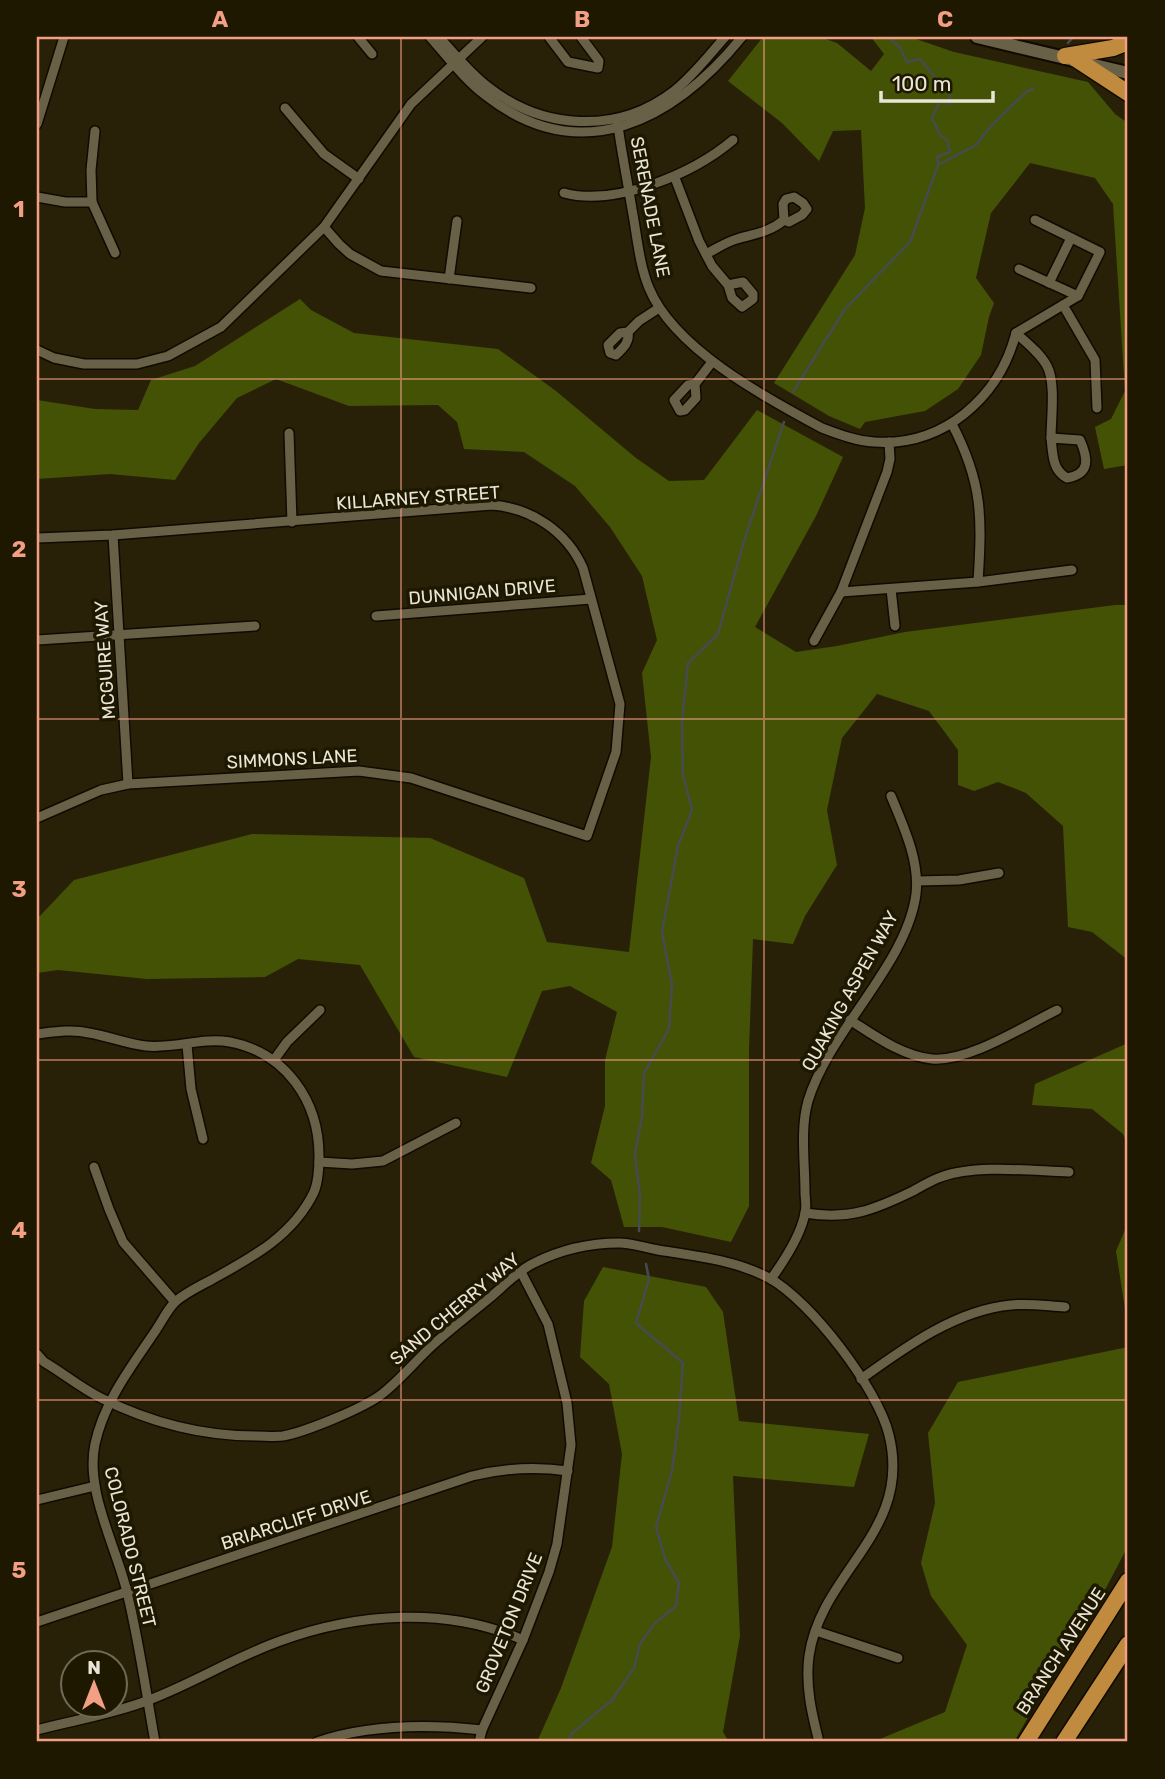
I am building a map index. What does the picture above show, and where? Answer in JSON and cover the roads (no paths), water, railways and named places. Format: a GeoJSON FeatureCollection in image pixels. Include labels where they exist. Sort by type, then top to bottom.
{"type":"FeatureCollection","features":[{"type":"Feature","properties":{"kind":"highway"},"geometry":{"type":"LineString","coordinates":[[1070,58],[1128,42]]}},
{"type":"Feature","properties":{"kind":"highway"},"geometry":{"type":"LineString","coordinates":[[1070,58],[1128,93]]}},
{"type":"Feature","properties":{"kind":"highway","name":"BRANCH AVENUE"},"geometry":{"type":"LineString","coordinates":[[1026,1742],[1128,1581]]}},
{"type":"Feature","properties":{"kind":"highway"},"geometry":{"type":"LineString","coordinates":[[1064,1742],[1128,1644]]}},
{"type":"Feature","properties":{"kind":"main road"},"geometry":{"type":"LineString","coordinates":[[977,37],[1128,73]]}},
{"type":"Feature","properties":{"kind":"street"},"geometry":{"type":"LineString","coordinates":[[37,124],[64,37]]}},
{"type":"Feature","properties":{"kind":"street"},"geometry":{"type":"LineString","coordinates":[[358,37],[372,54]]}},
{"type":"Feature","properties":{"kind":"street"},"geometry":{"type":"LineString","coordinates":[[430,37],[456,60]]}},
{"type":"Feature","properties":{"kind":"street"},"geometry":{"type":"LineString","coordinates":[[439,37],[486,97],[531,121],[568,131],[647,118],[681,97],[717,68],[742,37]]}},
{"type":"Feature","properties":{"kind":"street"},"geometry":{"type":"LineString","coordinates":[[37,350],[67,361],[111,366],[137,364],[168,356],[208,335],[231,319],[324,227],[411,104],[482,37]]}},
{"type":"Feature","properties":{"kind":"street"},"geometry":{"type":"LineString","coordinates":[[549,37],[568,62],[598,68],[598,61],[581,37]]}},
{"type":"Feature","properties":{"kind":"street"},"geometry":{"type":"LineString","coordinates":[[618,123],[677,89],[725,37]]}},
{"type":"Feature","properties":{"kind":"street"},"geometry":{"type":"LineString","coordinates":[[285,108],[324,154],[359,179]]}},
{"type":"Feature","properties":{"kind":"street","name":"SERENADE LANE"},"geometry":{"type":"LineString","coordinates":[[618,123],[642,260],[649,287],[659,308],[712,362],[822,428],[855,439],[889,442],[922,437],[952,424],[988,390],[1011,353],[1016,333]]}},
{"type":"Feature","properties":{"kind":"street"},"geometry":{"type":"LineString","coordinates":[[95,131],[91,170],[92,202],[115,253]]}},
{"type":"Feature","properties":{"kind":"street"},"geometry":{"type":"LineString","coordinates":[[564,193],[586,197],[629,190],[674,178],[719,152],[733,140]]}},
{"type":"Feature","properties":{"kind":"street"},"geometry":{"type":"LineString","coordinates":[[674,178],[705,254],[728,285]]}},
{"type":"Feature","properties":{"kind":"street"},"geometry":{"type":"LineString","coordinates":[[37,197],[65,202],[92,202]]}},
{"type":"Feature","properties":{"kind":"street"},"geometry":{"type":"LineString","coordinates":[[705,254],[734,240],[766,231],[785,220]]}},
{"type":"Feature","properties":{"kind":"street"},"geometry":{"type":"LineString","coordinates":[[1035,220],[1100,252],[1078,296],[1016,333],[1048,367],[1051,379],[1051,438],[1054,462],[1060,474],[1068,478],[1082,474],[1085,463],[1080,440],[1051,438]]}},
{"type":"Feature","properties":{"kind":"street"},"geometry":{"type":"LineString","coordinates":[[449,279],[457,221]]}},
{"type":"Feature","properties":{"kind":"street"},"geometry":{"type":"LineString","coordinates":[[324,227],[344,249],[381,271],[531,288]]}},
{"type":"Feature","properties":{"kind":"street"},"geometry":{"type":"LineString","coordinates":[[1049,283],[1071,238]]}},
{"type":"Feature","properties":{"kind":"street"},"geometry":{"type":"LineString","coordinates":[[1019,269],[1078,296]]}},
{"type":"Feature","properties":{"kind":"street"},"geometry":{"type":"LineString","coordinates":[[1063,305],[1096,360],[1097,408]]}},
{"type":"Feature","properties":{"kind":"street"},"geometry":{"type":"LineString","coordinates":[[628,332],[659,308]]}},
{"type":"Feature","properties":{"kind":"street"},"geometry":{"type":"LineString","coordinates":[[695,384],[712,362]]}},
{"type":"Feature","properties":{"kind":"street"},"geometry":{"type":"LineString","coordinates":[[952,424],[971,462],[978,495],[982,537],[978,582]]}},
{"type":"Feature","properties":{"kind":"street"},"geometry":{"type":"LineString","coordinates":[[289,433],[292,522]]}},
{"type":"Feature","properties":{"kind":"street"},"geometry":{"type":"LineString","coordinates":[[814,641],[841,592],[887,471],[890,459],[889,442]]}},
{"type":"Feature","properties":{"kind":"street","name":"KILLARNEY STREET"},"geometry":{"type":"LineString","coordinates":[[37,538],[113,535],[492,506],[510,508],[540,520],[570,545],[583,568],[620,704],[616,752],[587,836]]}},
{"type":"Feature","properties":{"kind":"street","name":"MCGUIRE WAY"},"geometry":{"type":"LineString","coordinates":[[113,535],[128,784]]}},
{"type":"Feature","properties":{"kind":"street"},"geometry":{"type":"LineString","coordinates":[[841,592],[978,582],[1072,570]]}},
{"type":"Feature","properties":{"kind":"street"},"geometry":{"type":"LineString","coordinates":[[891,589],[895,626]]}},
{"type":"Feature","properties":{"kind":"street","name":"DUNNIGAN DRIVE"},"geometry":{"type":"LineString","coordinates":[[376,616],[591,599]]}},
{"type":"Feature","properties":{"kind":"street"},"geometry":{"type":"LineString","coordinates":[[37,640],[255,626]]}},
{"type":"Feature","properties":{"kind":"street","name":"SIMMONS LANE"},"geometry":{"type":"LineString","coordinates":[[37,818],[101,790],[128,784],[359,771],[411,778],[587,836]]}},
{"type":"Feature","properties":{"kind":"street","name":"QUAKING ASPEN WAY"},"geometry":{"type":"LineString","coordinates":[[771,1279],[787,1256],[805,1213],[805,1122],[808,1101],[824,1065],[896,948],[912,911],[916,881],[910,847],[891,796]]}},
{"type":"Feature","properties":{"kind":"street"},"geometry":{"type":"LineString","coordinates":[[916,881],[959,880],[999,873]]}},
{"type":"Feature","properties":{"kind":"street"},"geometry":{"type":"LineString","coordinates":[[274,1060],[287,1042],[320,1010]]}},
{"type":"Feature","properties":{"kind":"street"},"geometry":{"type":"LineString","coordinates":[[850,1020],[899,1049],[935,1059],[953,1057],[979,1048],[1056,1010]]}},
{"type":"Feature","properties":{"kind":"street"},"geometry":{"type":"LineString","coordinates":[[37,1034],[87,1032],[143,1046],[187,1045],[210,1041],[245,1046],[274,1060],[286,1070],[306,1097],[314,1116],[319,1141],[315,1191],[293,1223],[276,1240],[175,1302],[123,1242],[94,1167]]}},
{"type":"Feature","properties":{"kind":"street"},"geometry":{"type":"LineString","coordinates":[[187,1045],[191,1088],[203,1139]]}},
{"type":"Feature","properties":{"kind":"street"},"geometry":{"type":"LineString","coordinates":[[319,1162],[352,1164],[383,1161],[456,1123]]}},
{"type":"Feature","properties":{"kind":"street"},"geometry":{"type":"LineString","coordinates":[[805,1213],[827,1216],[856,1214],[882,1206],[943,1176],[982,1170],[1069,1172]]}},
{"type":"Feature","properties":{"kind":"street","name":"SAND CHERRY WAY"},"geometry":{"type":"LineString","coordinates":[[37,1354],[44,1362],[100,1398],[182,1428],[232,1436],[283,1436],[326,1422],[380,1396],[436,1342],[530,1264],[565,1250],[620,1243],[710,1258],[746,1267],[771,1279],[791,1294],[827,1330],[861,1380],[884,1418],[893,1459],[888,1502],[881,1522],[824,1609],[816,1631],[808,1673],[810,1706],[819,1742]]}},
{"type":"Feature","properties":{"kind":"street","name":"GROVETON DRIVE"},"geometry":{"type":"LineString","coordinates":[[479,1742],[550,1572],[568,1471],[571,1435],[564,1390],[548,1324],[521,1272]]}},
{"type":"Feature","properties":{"kind":"street","name":"COLORADO STREET"},"geometry":{"type":"LineString","coordinates":[[155,1742],[128,1593],[92,1472],[95,1443],[110,1402],[175,1302]]}},
{"type":"Feature","properties":{"kind":"street"},"geometry":{"type":"LineString","coordinates":[[861,1380],[926,1334],[973,1315],[1010,1305],[1066,1307]]}},
{"type":"Feature","properties":{"kind":"street","name":"BRIARCLIFF DRIVE"},"geometry":{"type":"LineString","coordinates":[[37,1622],[472,1476],[502,1469],[529,1467],[568,1471]]}},
{"type":"Feature","properties":{"kind":"street"},"geometry":{"type":"LineString","coordinates":[[37,1500],[95,1486]]}},
{"type":"Feature","properties":{"kind":"street"},"geometry":{"type":"LineString","coordinates":[[37,1730],[148,1701],[279,1642],[351,1621],[383,1618],[450,1621],[499,1630],[523,1640]]}},
{"type":"Feature","properties":{"kind":"street"},"geometry":{"type":"LineString","coordinates":[[816,1631],[898,1658]]}},
{"type":"Feature","properties":{"kind":"street"},"geometry":{"type":"LineString","coordinates":[[317,1742],[389,1727],[482,1730]]}},
{"type":"Feature","properties":{"kind":"waterway"},"geometry":{"type":"LineString","coordinates":[[889,37],[900,48],[907,62],[920,59],[936,78],[949,85],[950,104],[940,101],[932,118],[940,135],[947,140],[950,152],[937,157],[938,163]]}},
{"type":"Feature","properties":{"kind":"waterway"},"geometry":{"type":"LineString","coordinates":[[1068,43],[1073,37]]}},
{"type":"Feature","properties":{"kind":"waterway"},"geometry":{"type":"LineString","coordinates":[[793,392],[845,309],[910,242],[938,165],[976,145],[990,127],[1026,92],[1033,89]]}},
{"type":"Feature","properties":{"kind":"waterway"},"geometry":{"type":"LineString","coordinates":[[639,1231],[640,1195],[635,1155],[642,1116],[644,1073],[669,1029],[672,984],[662,932],[678,846],[692,810],[683,775],[682,721],[688,663],[718,634],[743,544],[784,422]]}},
{"type":"Feature","properties":{"kind":"waterway"},"geometry":{"type":"LineString","coordinates":[[569,1742],[571,1734],[612,1700],[634,1668],[640,1644],[655,1623],[676,1606],[679,1583],[665,1559],[656,1527],[672,1471],[683,1363],[636,1323],[649,1279],[646,1264]]}}]}
